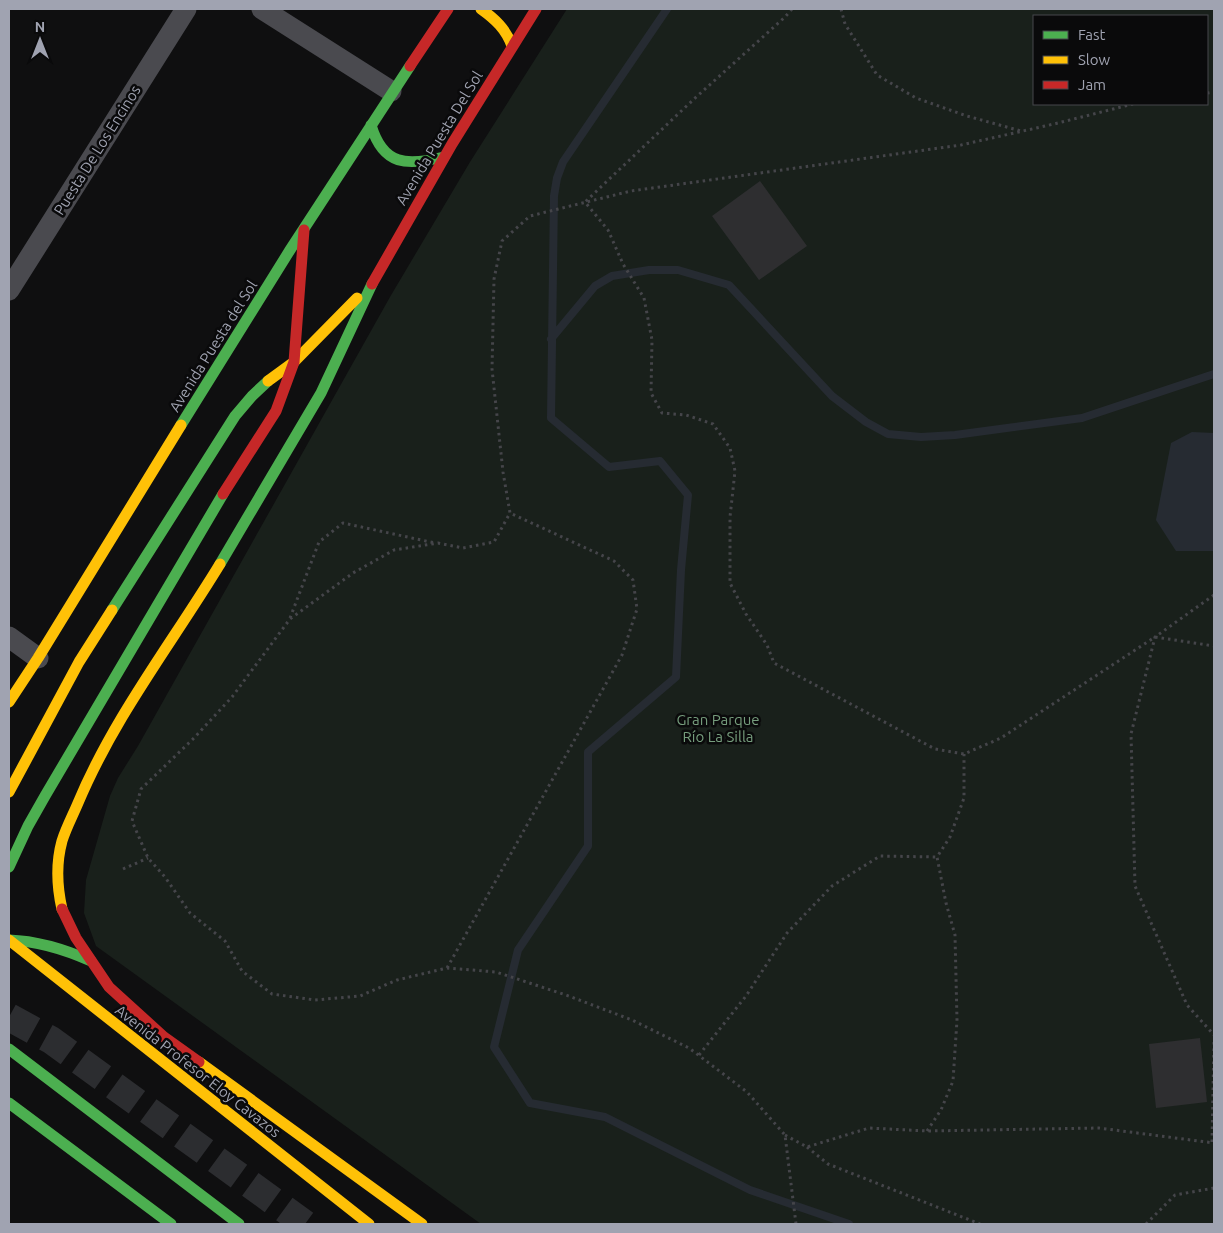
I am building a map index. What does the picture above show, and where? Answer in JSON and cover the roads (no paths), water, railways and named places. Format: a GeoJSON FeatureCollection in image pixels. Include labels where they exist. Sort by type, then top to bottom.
{"type":"FeatureCollection","features":[{"type":"Feature","properties":{"kind":"main road","name":"Avenida Puesta del Sol"},"geometry":{"type":"LineString","coordinates":[[9,702],[305,226],[391,91],[448,9]]}},
{"type":"Feature","properties":{"kind":"main road"},"geometry":{"type":"LineString","coordinates":[[481,9],[503,26],[512,46]]}},
{"type":"Feature","properties":{"kind":"main road","name":"Avenida Puesta Del Sol"},"geometry":{"type":"LineString","coordinates":[[371,285],[444,157],[536,9]]}},
{"type":"Feature","properties":{"kind":"main road"},"geometry":{"type":"LineString","coordinates":[[371,125],[377,144],[392,157],[412,163],[426,162],[444,157]]}},
{"type":"Feature","properties":{"kind":"main road"},"geometry":{"type":"LineString","coordinates":[[9,867],[28,826],[45,796],[214,509],[276,411],[294,362],[305,226]]}},
{"type":"Feature","properties":{"kind":"main road"},"geometry":{"type":"LineString","coordinates":[[9,792],[79,662],[221,435],[252,396],[274,376],[294,362],[371,285]]}},
{"type":"Feature","properties":{"kind":"main road"},"geometry":{"type":"LineString","coordinates":[[371,285],[321,393],[213,575],[109,739],[84,789],[62,841],[58,863],[58,890],[64,915],[76,938],[109,986],[164,1036],[422,1224]]}},
{"type":"Feature","properties":{"kind":"main road"},"geometry":{"type":"LineString","coordinates":[[9,940],[64,948],[93,961]]}},
{"type":"Feature","properties":{"kind":"main road","name":"Avenida Profesor Eloy Cavazos"},"geometry":{"type":"LineString","coordinates":[[9,940],[369,1224]]}},
{"type":"Feature","properties":{"kind":"main road"},"geometry":{"type":"LineString","coordinates":[[9,1049],[239,1224]]}},
{"type":"Feature","properties":{"kind":"main road"},"geometry":{"type":"LineString","coordinates":[[9,1103],[171,1224]]}},
{"type":"Feature","properties":{"kind":"street","name":"Puesta De Los Encinos"},"geometry":{"type":"LineString","coordinates":[[9,290],[186,9]]}},
{"type":"Feature","properties":{"kind":"street"},"geometry":{"type":"LineString","coordinates":[[262,9],[391,91]]}},
{"type":"Feature","properties":{"kind":"street"},"geometry":{"type":"LineString","coordinates":[[9,637],[38,658]]}},
{"type":"Feature","properties":{"kind":"waterway"},"geometry":{"type":"LineString","coordinates":[[667,9],[563,162],[557,178],[554,196],[551,418],[609,467],[660,461],[688,495],[681,570],[676,677],[588,752],[588,846],[518,950],[494,1047],[530,1103],[605,1117],[750,1190],[849,1224]]}},
{"type":"Feature","properties":{"kind":"waterway"},"geometry":{"type":"LineString","coordinates":[[551,339],[595,286],[612,276],[649,270],[678,270],[729,285],[832,396],[866,422],[888,434],[921,437],[955,435],[1082,418],[1214,374]]}},
{"type":"Feature","properties":{"kind":"tunnel"},"geometry":{"type":"LineString","coordinates":[[9,1017],[51,1040],[305,1224]]}},
{"type":"Feature","properties":{"kind":"park label","name":"Gran Parque Río La Silla"},"geometry":{"type":"Point","coordinates":[718,728]}}]}
